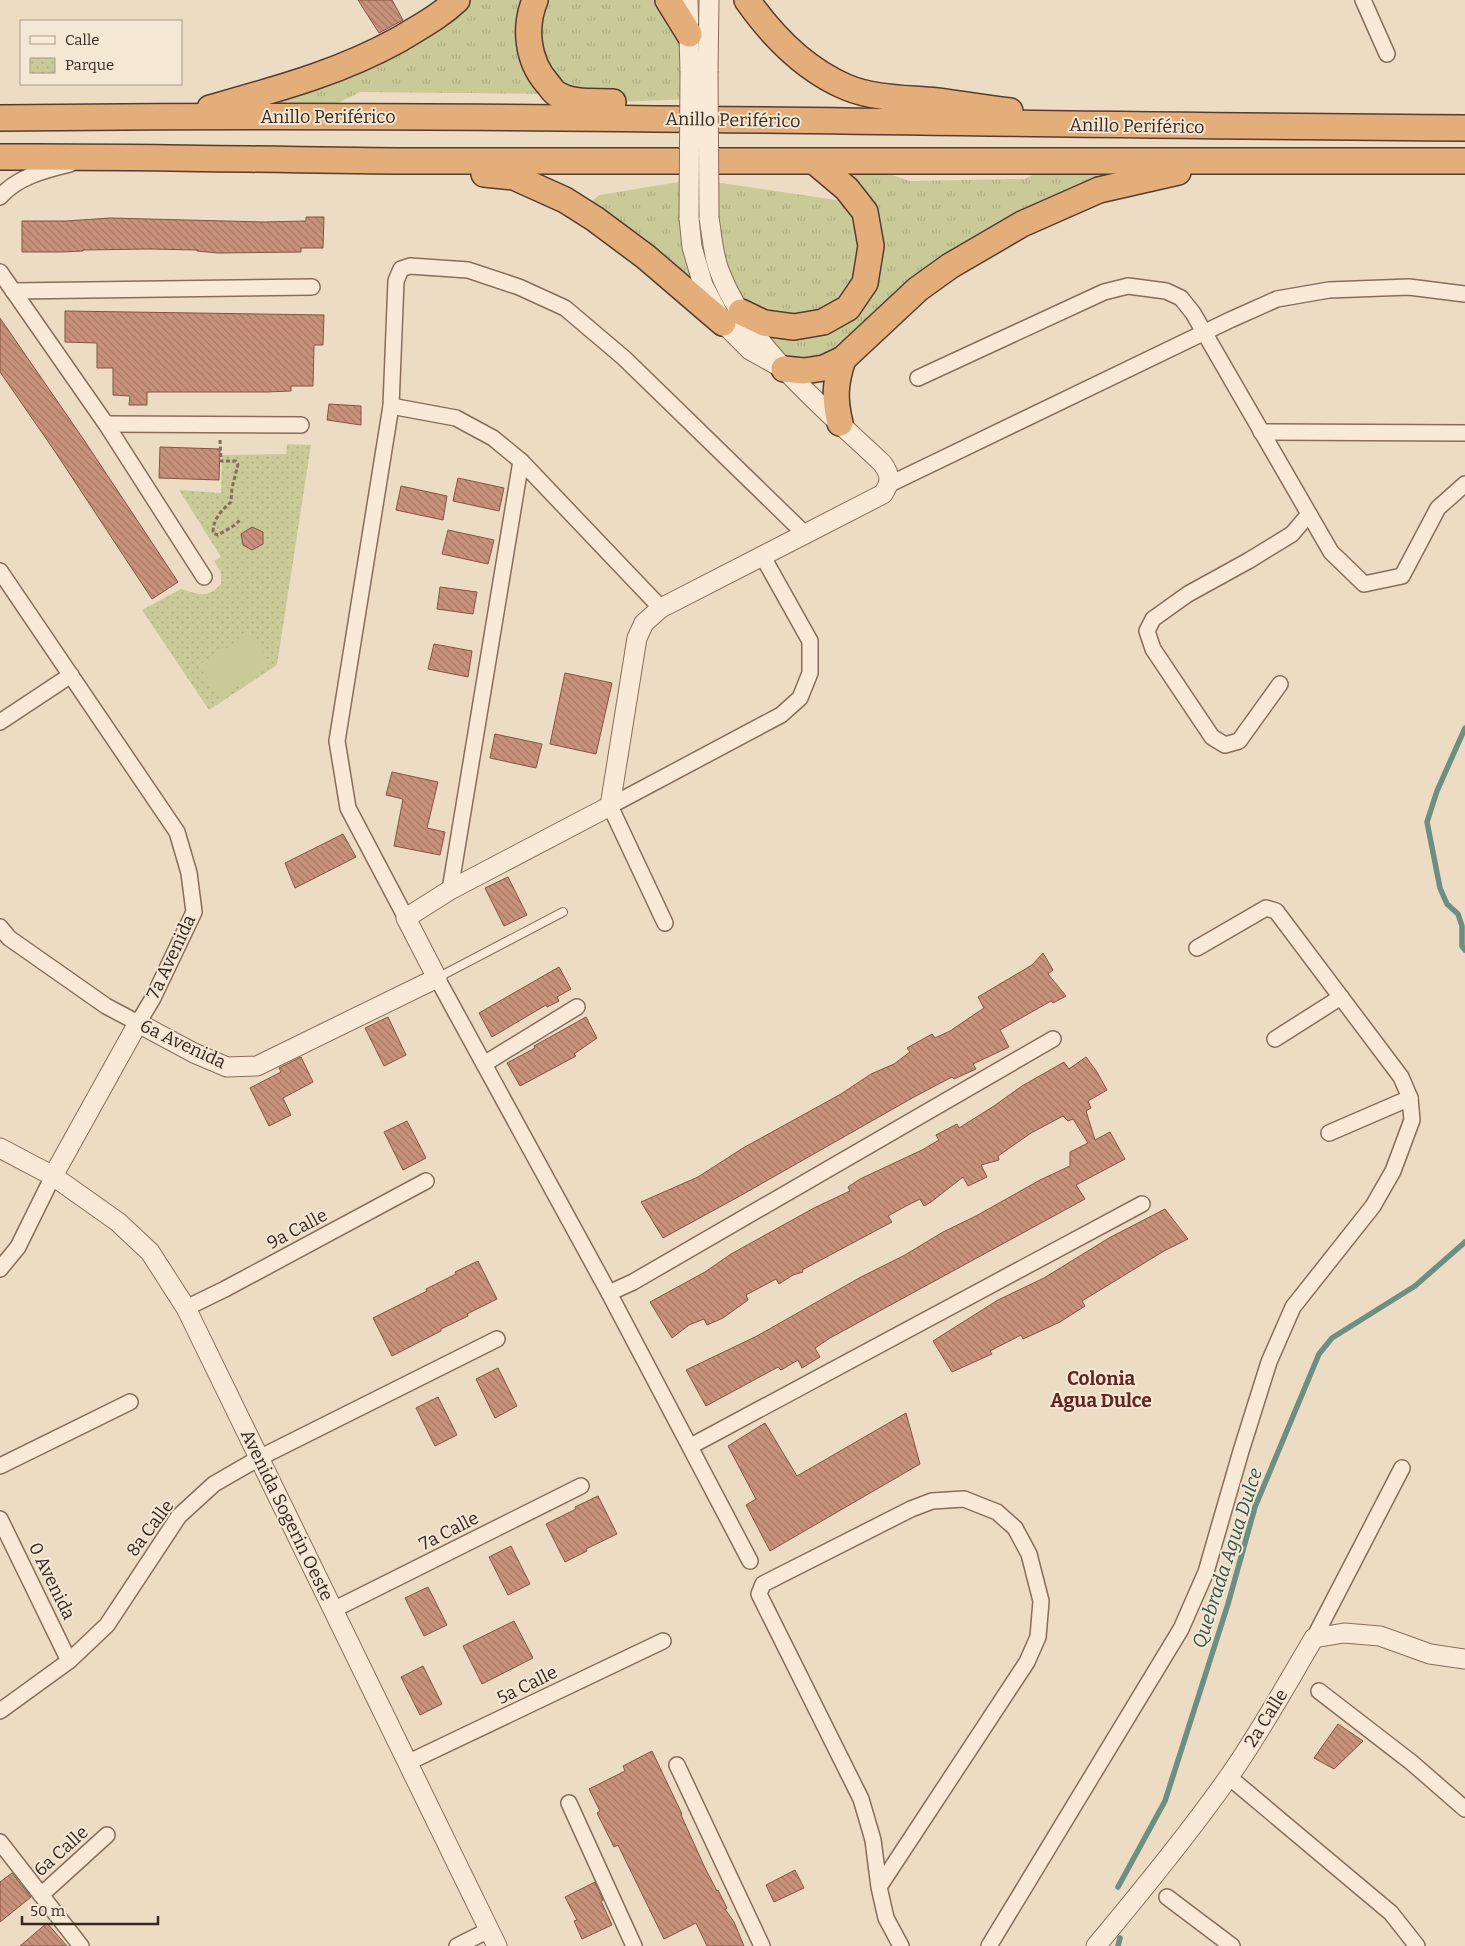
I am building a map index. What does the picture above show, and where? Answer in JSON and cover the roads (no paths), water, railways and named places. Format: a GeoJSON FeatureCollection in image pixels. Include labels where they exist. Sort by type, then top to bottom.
{"type":"FeatureCollection","features":[{"type":"Feature","properties":{"kind":"highway"},"geometry":{"type":"LineString","coordinates":[[179,116],[301,82],[341,68],[378,51],[438,17],[457,0]]}},
{"type":"Feature","properties":{"kind":"highway"},"geometry":{"type":"LineString","coordinates":[[535,0],[530,13],[529,49],[538,73],[556,94],[575,100],[618,102],[668,119]]}},
{"type":"Feature","properties":{"kind":"highway"},"geometry":{"type":"LineString","coordinates":[[668,0],[689,34]]}},
{"type":"Feature","properties":{"kind":"highway"},"geometry":{"type":"LineString","coordinates":[[746,0],[787,49],[811,68],[847,87],[874,95],[1124,126]]}},
{"type":"Feature","properties":{"kind":"highway","name":"Anillo Periférico"},"geometry":{"type":"LineString","coordinates":[[0,118],[179,116],[668,119],[1124,126],[1465,128]]}},
{"type":"Feature","properties":{"kind":"highway","name":"Anillo Periférico"},"geometry":{"type":"LineString","coordinates":[[0,157],[98,156],[398,161],[1465,161]]}},
{"type":"Feature","properties":{"kind":"highway"},"geometry":{"type":"LineString","coordinates":[[398,161],[433,168],[514,177],[565,200],[596,218],[646,257],[732,318],[794,327],[823,322],[848,308],[865,283],[871,246],[866,212],[847,189],[815,162]]}},
{"type":"Feature","properties":{"kind":"highway"},"geometry":{"type":"LineString","coordinates":[[784,368],[804,372],[824,368],[842,358],[918,289],[950,266],[1022,224],[1099,190],[1221,162]]}},
{"type":"Feature","properties":{"kind":"highway"},"geometry":{"type":"LineString","coordinates":[[840,423],[835,402],[836,381],[842,358]]}},
{"type":"Feature","properties":{"kind":"street"},"geometry":{"type":"LineString","coordinates":[[688,0],[690,71],[689,218],[692,247],[703,285],[732,318],[755,335],[784,368],[882,463],[889,473],[890,484]]}},
{"type":"Feature","properties":{"kind":"street"},"geometry":{"type":"LineString","coordinates":[[701,0],[708,64]]}},
{"type":"Feature","properties":{"kind":"street"},"geometry":{"type":"LineString","coordinates":[[709,0],[710,218],[718,269],[732,318]]}},
{"type":"Feature","properties":{"kind":"street"},"geometry":{"type":"LineString","coordinates":[[1362,0],[1387,54]]}},
{"type":"Feature","properties":{"kind":"street"},"geometry":{"type":"LineString","coordinates":[[2,191],[25,178],[98,156]]}},
{"type":"Feature","properties":{"kind":"street"},"geometry":{"type":"LineString","coordinates":[[750,1561],[610,1293],[437,978],[348,808],[337,742],[391,406],[396,281],[402,270],[410,266],[468,270],[519,287],[565,308],[624,358],[806,535]]}},
{"type":"Feature","properties":{"kind":"street"},"geometry":{"type":"LineString","coordinates":[[0,272],[106,424],[204,577]]}},
{"type":"Feature","properties":{"kind":"street"},"geometry":{"type":"LineString","coordinates":[[14,291],[312,286]]}},
{"type":"Feature","properties":{"kind":"street"},"geometry":{"type":"LineString","coordinates":[[918,378],[1104,292],[1128,286],[1166,291],[1180,298],[1193,313],[1331,552],[1364,584],[1402,576],[1438,508],[1465,484]]}},
{"type":"Feature","properties":{"kind":"street"},"geometry":{"type":"LineString","coordinates":[[665,923],[610,806],[637,638],[644,623],[661,608],[872,501],[883,494],[890,484],[1204,333],[1277,300],[1328,290],[1410,287],[1465,294]]}},
{"type":"Feature","properties":{"kind":"street"},"geometry":{"type":"LineString","coordinates":[[391,406],[456,418],[493,438],[521,461],[661,608]]}},
{"type":"Feature","properties":{"kind":"street"},"geometry":{"type":"LineString","coordinates":[[106,424],[300,425]]}},
{"type":"Feature","properties":{"kind":"street"},"geometry":{"type":"LineString","coordinates":[[1261,432],[1465,433]]}},
{"type":"Feature","properties":{"kind":"street"},"geometry":{"type":"LineString","coordinates":[[450,890],[521,461]]}},
{"type":"Feature","properties":{"kind":"street"},"geometry":{"type":"LineString","coordinates":[[1280,684],[1239,741],[1225,745],[1212,737],[1153,649],[1146,631],[1153,618],[1188,594],[1292,534],[1309,514]]}},
{"type":"Feature","properties":{"kind":"street"},"geometry":{"type":"LineString","coordinates":[[406,918],[450,890],[781,715],[800,698],[810,673],[810,641],[763,557]]}},
{"type":"Feature","properties":{"kind":"street","name":"7a Avenida"},"geometry":{"type":"LineString","coordinates":[[0,571],[177,832],[189,873],[194,912],[153,998],[53,1176],[18,1248],[0,1269]]}},
{"type":"Feature","properties":{"kind":"street"},"geometry":{"type":"LineString","coordinates":[[0,722],[71,676]]}},
{"type":"Feature","properties":{"kind":"street"},"geometry":{"type":"LineString","coordinates":[[989,1946],[1181,1629],[1206,1572],[1269,1362],[1293,1307],[1373,1206],[1393,1172],[1412,1120],[1410,1098],[1401,1078],[1276,911],[1266,908],[1197,948]]}},
{"type":"Feature","properties":{"kind":"street","name":"6a Avenida"},"geometry":{"type":"LineString","coordinates":[[0,927],[9,938],[106,1006],[194,1053],[228,1067],[257,1066],[437,978]]}},
{"type":"Feature","properties":{"kind":"street"},"geometry":{"type":"LineString","coordinates":[[1274,1039],[1341,997]]}},
{"type":"Feature","properties":{"kind":"street"},"geometry":{"type":"LineString","coordinates":[[484,1064],[577,1007]]}},
{"type":"Feature","properties":{"kind":"street"},"geometry":{"type":"LineString","coordinates":[[610,1293],[633,1282],[1053,1039]]}},
{"type":"Feature","properties":{"kind":"street"},"geometry":{"type":"LineString","coordinates":[[1329,1133],[1410,1098]]}},
{"type":"Feature","properties":{"kind":"street","name":"Avenida Sogerin Oeste"},"geometry":{"type":"LineString","coordinates":[[0,1148],[53,1176],[118,1222],[150,1252],[186,1308],[493,1938]]}},
{"type":"Feature","properties":{"kind":"street","name":"9a Calle"},"geometry":{"type":"LineString","coordinates":[[186,1308],[426,1182]]}},
{"type":"Feature","properties":{"kind":"street"},"geometry":{"type":"LineString","coordinates":[[691,1446],[1142,1204]]}},
{"type":"Feature","properties":{"kind":"street","name":"8a Calle"},"geometry":{"type":"LineString","coordinates":[[0,1710],[69,1661],[107,1625],[179,1516],[214,1484],[259,1458],[497,1339]]}},
{"type":"Feature","properties":{"kind":"street"},"geometry":{"type":"LineString","coordinates":[[0,1466],[130,1402]]}},
{"type":"Feature","properties":{"kind":"street","name":"2a Calle"},"geometry":{"type":"LineString","coordinates":[[1096,1946],[1148,1884],[1229,1777],[1314,1638],[1402,1468]]}},
{"type":"Feature","properties":{"kind":"street","name":"7a Calle"},"geometry":{"type":"LineString","coordinates":[[333,1610],[581,1486]]}},
{"type":"Feature","properties":{"kind":"street"},"geometry":{"type":"LineString","coordinates":[[879,1887],[1027,1662],[1038,1637],[1041,1601],[1028,1554],[1015,1528],[997,1512],[964,1499],[932,1501],[911,1509],[763,1584],[759,1594],[861,1799],[873,1840],[879,1887],[886,1918],[900,1946]]}},
{"type":"Feature","properties":{"kind":"street","name":"0 Avenida"},"geometry":{"type":"LineString","coordinates":[[0,1519],[69,1661]]}},
{"type":"Feature","properties":{"kind":"street"},"geometry":{"type":"LineString","coordinates":[[1314,1638],[1344,1633],[1380,1636],[1430,1654],[1465,1659]]}},
{"type":"Feature","properties":{"kind":"street","name":"5a Calle"},"geometry":{"type":"LineString","coordinates":[[407,1763],[663,1641]]}},
{"type":"Feature","properties":{"kind":"street"},"geometry":{"type":"LineString","coordinates":[[1319,1692],[1411,1762],[1465,1809]]}},
{"type":"Feature","properties":{"kind":"street"},"geometry":{"type":"LineString","coordinates":[[677,1765],[762,1946]]}},
{"type":"Feature","properties":{"kind":"street"},"geometry":{"type":"LineString","coordinates":[[1229,1777],[1391,1913],[1417,1946]]}},
{"type":"Feature","properties":{"kind":"street"},"geometry":{"type":"LineString","coordinates":[[569,1803],[634,1946]]}},
{"type":"Feature","properties":{"kind":"street","name":"6a Calle"},"geometry":{"type":"LineString","coordinates":[[41,1895],[107,1835]]}},
{"type":"Feature","properties":{"kind":"street"},"geometry":{"type":"LineString","coordinates":[[0,1842],[81,1946]]}},
{"type":"Feature","properties":{"kind":"street"},"geometry":{"type":"LineString","coordinates":[[1167,1897],[1232,1946]]}},
{"type":"Feature","properties":{"kind":"street"},"geometry":{"type":"LineString","coordinates":[[457,1946],[493,1938]]}},
{"type":"Feature","properties":{"kind":"lane"},"geometry":{"type":"LineString","coordinates":[[437,978],[563,912]]}},
{"type":"Feature","properties":{"kind":"waterway","name":"Quebrada Agua Dulce"},"geometry":{"type":"LineString","coordinates":[[1465,728],[1437,791],[1427,822],[1440,888],[1447,904],[1458,914],[1462,926],[1462,946],[1465,950]]}},
{"type":"Feature","properties":{"kind":"waterway","name":"Quebrada Agua Dulce"},"geometry":{"type":"LineString","coordinates":[[1118,1887],[1165,1801],[1228,1604],[1255,1507],[1319,1354],[1332,1338],[1415,1286],[1465,1242]]}},
{"type":"Feature","properties":{"kind":"waterway","name":"Quebrada Agua Dulce"},"geometry":{"type":"LineString","coordinates":[[1118,1946],[1120,1938]]}},
{"type":"Feature","properties":{"kind":"district","name":"Colonia Agua Dulce"},"geometry":{"type":"Point","coordinates":[1101,1389]}}]}
